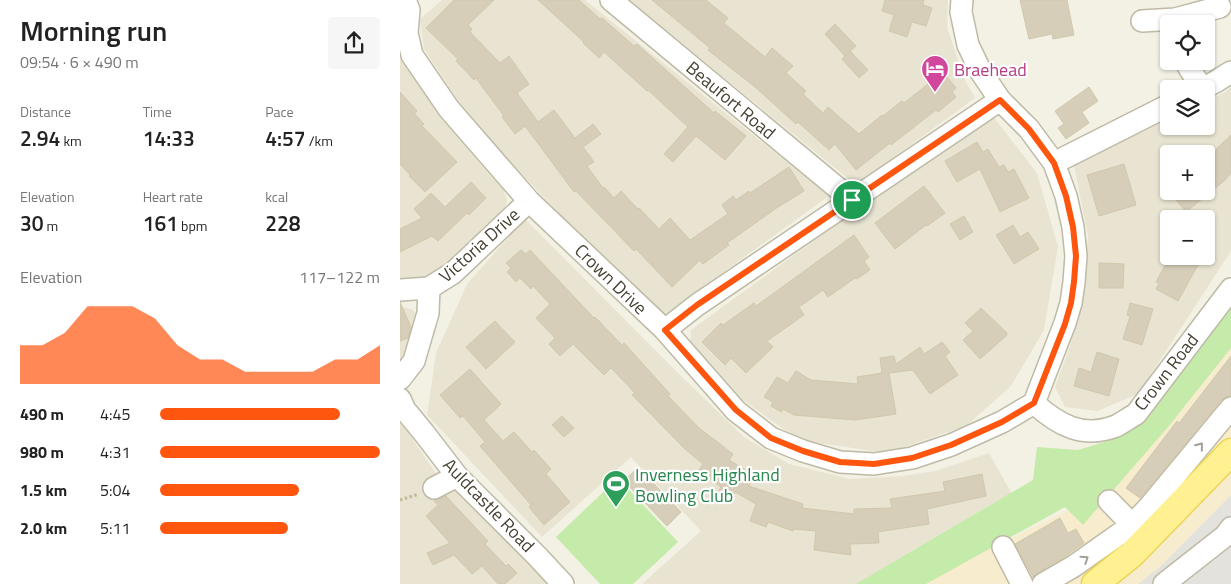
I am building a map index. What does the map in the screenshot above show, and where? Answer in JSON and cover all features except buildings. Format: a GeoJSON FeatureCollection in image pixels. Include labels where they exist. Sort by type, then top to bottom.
{"type":"FeatureCollection","features":[{"type":"Feature","properties":{"kind":"main road"},"geometry":{"type":"LineString","coordinates":[[1191,493],[1231,433]]}},
{"type":"Feature","properties":{"kind":"main road"},"geometry":{"type":"LineString","coordinates":[[1095,584],[1132,554],[1139,533],[1191,493],[1231,452]]}},
{"type":"Feature","properties":{"kind":"street","name":"Beaufort Road"},"geometry":{"type":"LineString","coordinates":[[611,0],[852,200]]}},
{"type":"Feature","properties":{"kind":"street"},"geometry":{"type":"LineString","coordinates":[[962,0],[961,12],[968,45],[981,72],[1000,100],[1029,129],[1054,163],[1066,196],[1073,227],[1076,256],[1071,303],[1065,324],[1034,403]]}},
{"type":"Feature","properties":{"kind":"street","name":"Crown Drive"},"geometry":{"type":"LineString","coordinates":[[411,3],[407,33],[412,54],[449,109],[529,200],[665,330],[736,410],[771,438],[803,451],[840,462],[874,464],[912,458],[960,441],[1002,422],[1034,403]]}},
{"type":"Feature","properties":{"kind":"street"},"geometry":{"type":"LineString","coordinates":[[1200,15],[1224,9]]}},
{"type":"Feature","properties":{"kind":"street"},"geometry":{"type":"LineString","coordinates":[[1142,21],[1160,21]]}},
{"type":"Feature","properties":{"kind":"street"},"geometry":{"type":"LineString","coordinates":[[1215,82],[1231,72]]}},
{"type":"Feature","properties":{"kind":"street"},"geometry":{"type":"LineString","coordinates":[[665,330],[697,305],[1000,100]]}},
{"type":"Feature","properties":{"kind":"street"},"geometry":{"type":"LineString","coordinates":[[1054,163],[1160,110]]}},
{"type":"Feature","properties":{"kind":"street","name":"Victoria Drive"},"geometry":{"type":"LineString","coordinates":[[400,290],[429,288],[453,273],[529,200]]}},
{"type":"Feature","properties":{"kind":"street","name":"Victoria Drive"},"geometry":{"type":"LineString","coordinates":[[400,379],[414,361],[428,313],[429,288]]}},
{"type":"Feature","properties":{"kind":"street","name":"Crown Road"},"geometry":{"type":"LineString","coordinates":[[1034,403],[1046,414],[1071,428],[1083,432],[1094,432],[1116,426],[1136,414],[1231,289]]}},
{"type":"Feature","properties":{"kind":"street","name":"Auldcastle Road"},"geometry":{"type":"LineString","coordinates":[[400,399],[405,410],[457,476],[564,584]]}},
{"type":"Feature","properties":{"kind":"street"},"geometry":{"type":"LineString","coordinates":[[1043,584],[1139,533],[1149,507],[1231,408]]}},
{"type":"Feature","properties":{"kind":"street"},"geometry":{"type":"LineString","coordinates":[[434,488],[457,476]]}},
{"type":"Feature","properties":{"kind":"street"},"geometry":{"type":"LineString","coordinates":[[1109,501],[1139,533]]}},
{"type":"Feature","properties":{"kind":"street"},"geometry":{"type":"LineString","coordinates":[[1164,584],[1225,536],[1231,528]]}},
{"type":"Feature","properties":{"kind":"street"},"geometry":{"type":"LineString","coordinates":[[1003,547],[1022,584]]}},
{"type":"Feature","properties":{"kind":"shaded area"},"geometry":{"type":"Polygon","coordinates":[[[442,0],[585,0],[829,196],[665,314],[652,309],[475,126],[424,49],[420,19],[442,0]]]}},
{"type":"Feature","properties":{"kind":"shaded area"},"geometry":{"type":"Polygon","coordinates":[[[628,0],[948,0],[947,27],[965,80],[975,98],[856,185],[628,0]]]}},
{"type":"Feature","properties":{"kind":"shaded area"},"geometry":{"type":"Polygon","coordinates":[[[400,44],[416,81],[468,149],[504,191],[507,200],[504,212],[433,277],[400,287],[400,44]]]}},
{"type":"Feature","properties":{"kind":"shaded area"},"geometry":{"type":"Polygon","coordinates":[[[1231,87],[1231,251],[1138,394],[1097,411],[1065,407],[1055,387],[1069,349],[1083,297],[1088,236],[1074,165],[1160,123],[1160,135],[1215,135],[1215,97],[1231,87]]]}},
{"type":"Feature","properties":{"kind":"shaded area"},"geometry":{"type":"Polygon","coordinates":[[[982,118],[995,119],[1037,173],[1058,247],[1044,330],[1011,386],[966,426],[886,453],[799,440],[740,398],[690,343],[691,330],[982,118]]]}},
{"type":"Feature","properties":{"kind":"shaded area"},"geometry":{"type":"Polygon","coordinates":[[[525,219],[744,437],[789,464],[850,479],[903,476],[935,471],[989,453],[1013,496],[861,584],[642,584],[701,531],[631,457],[542,537],[427,415],[436,353],[467,284],[525,219]]]}},
{"type":"Feature","properties":{"kind":"shaded area"},"geometry":{"type":"Polygon","coordinates":[[[400,306],[413,310],[421,324],[400,375],[400,306]]]}},
{"type":"Feature","properties":{"kind":"shaded area"},"geometry":{"type":"Polygon","coordinates":[[[1231,342],[1231,584],[918,584],[1091,499],[1231,342]]]}},
{"type":"Feature","properties":{"kind":"shaded area"},"geometry":{"type":"Polygon","coordinates":[[[400,421],[438,476],[458,489],[548,584],[400,584],[400,421]]]}},
{"type":"Feature","properties":{"kind":"shaded area"},"geometry":{"type":"Polygon","coordinates":[[[1231,495],[1231,584],[1138,584],[1161,566],[1231,495]]]}},
{"type":"Feature","properties":{"kind":"green space"},"geometry":{"type":"Polygon","coordinates":[[[1231,295],[1231,348],[1168,427],[1083,525],[1065,507],[926,584],[856,584],[1033,480],[1037,447],[1078,450],[1111,440],[1149,408],[1231,295]]]}},
{"type":"Feature","properties":{"kind":"green space","name":"Inverness Highland Bowling Club"},"geometry":{"type":"Polygon","coordinates":[[[618,478],[678,542],[633,584],[600,584],[556,537],[618,478]]]}},
{"type":"Feature","properties":{"kind":"place","name":"Braehead"},"geometry":{"type":"Point","coordinates":[935,93]}},
{"type":"Feature","properties":{"kind":"place","name":"Inverness Highland Bowling Club"},"geometry":{"type":"Point","coordinates":[616,508]}},
{"type":"Feature","properties":{"kind":"route"},"geometry":{"type":"LineString","coordinates":[[1000,100],[1029,129],[1054,163],[1066,196],[1073,227],[1076,256],[1071,303],[1065,324],[1034,403],[1002,422],[951,445],[912,458],[874,464],[840,462],[803,451],[771,438],[736,410],[665,330],[697,305],[852,200],[1000,100]]}}]}
